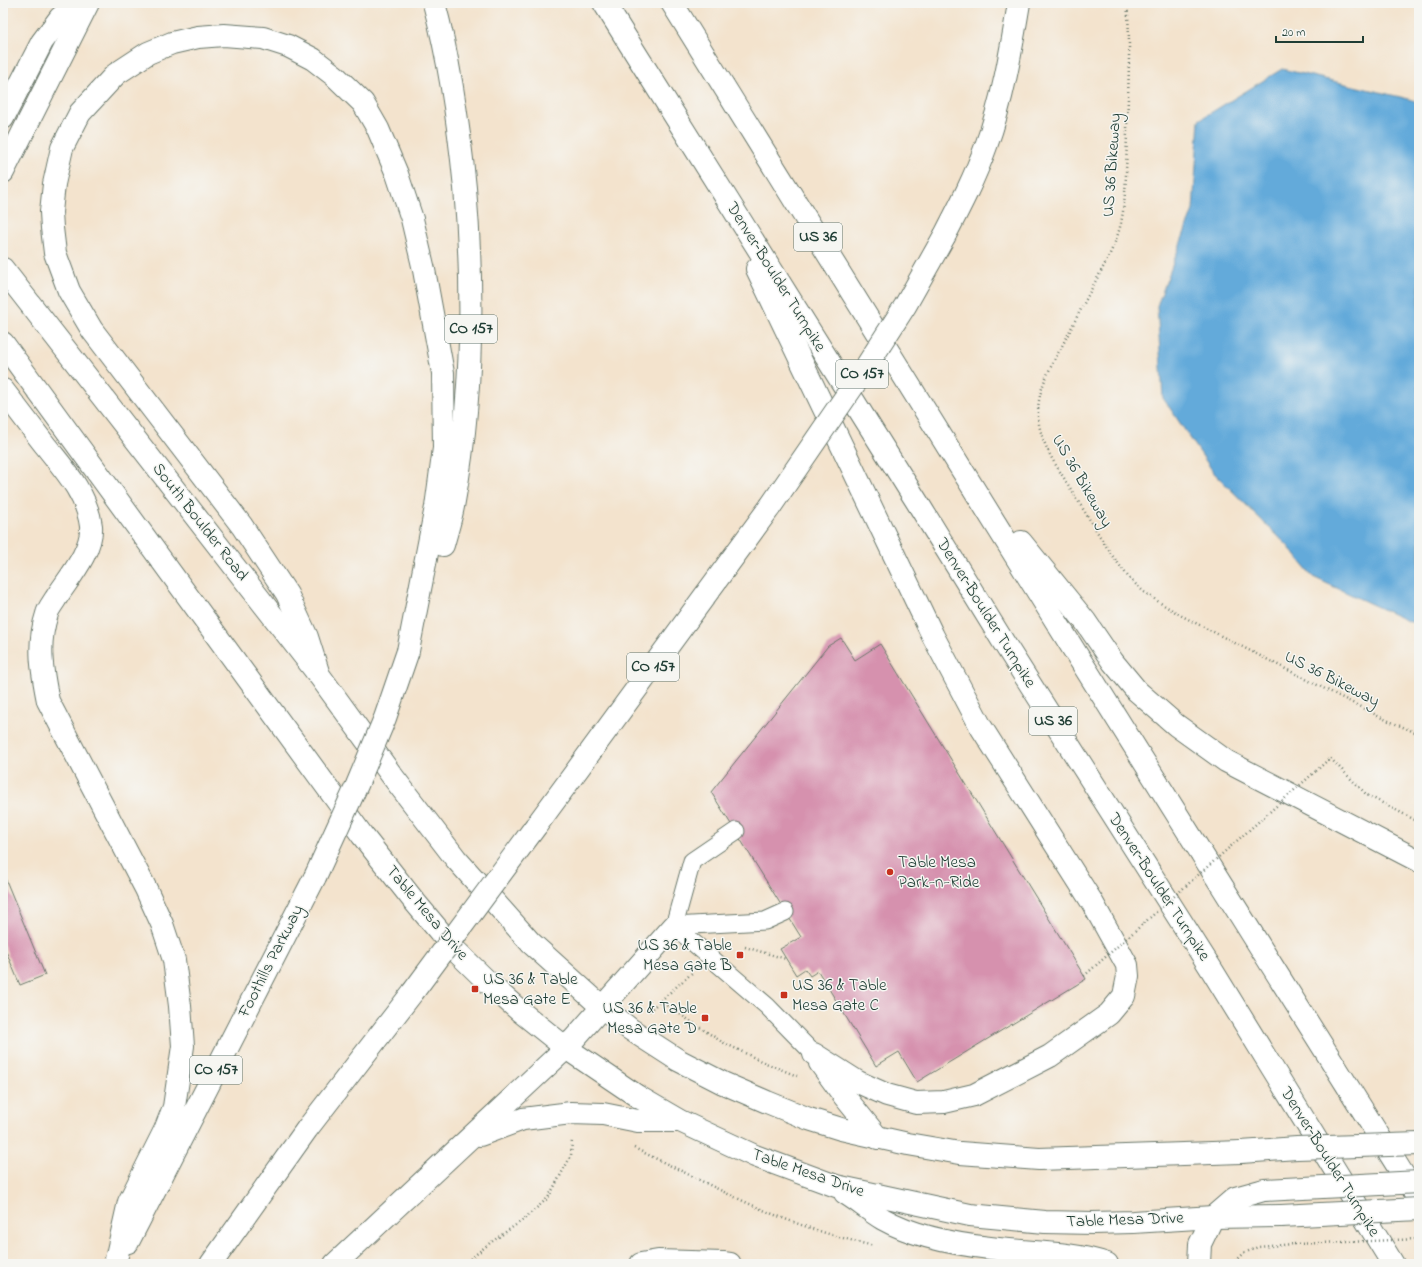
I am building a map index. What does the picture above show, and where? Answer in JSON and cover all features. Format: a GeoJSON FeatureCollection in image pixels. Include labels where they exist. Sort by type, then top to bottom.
{"type":"FeatureCollection","features":[{"type":"Feature","properties":{"kind":"main road"},"geometry":{"type":"LineString","coordinates":[[3,118],[42,42],[60,18],[77,3]]}},
{"type":"Feature","properties":{"kind":"main road"},"geometry":{"type":"LineString","coordinates":[[3,172],[88,3]]}},
{"type":"Feature","properties":{"kind":"main road","name":"CO 157"},"geometry":{"type":"LineString","coordinates":[[408,651],[439,562],[454,502],[461,456],[469,372],[471,313],[470,259],[461,145],[453,91],[434,3]]}},
{"type":"Feature","properties":{"kind":"main road","name":"Denver–Boulder Turnpike"},"geometry":{"type":"LineString","coordinates":[[604,3],[920,505],[1008,650],[1210,967],[1393,1264]]}},
{"type":"Feature","properties":{"kind":"main road","name":"US 36"},"geometry":{"type":"LineString","coordinates":[[672,3],[1419,1200]]}},
{"type":"Feature","properties":{"kind":"main road","name":"CO 157"},"geometry":{"type":"LineString","coordinates":[[211,1264],[307,1129],[413,992],[770,507],[862,373],[905,306],[945,235],[968,188],[986,146],[1003,89],[1018,3]]}},
{"type":"Feature","properties":{"kind":"main road"},"geometry":{"type":"LineString","coordinates":[[318,675],[307,637],[287,594],[242,526],[92,330],[69,292],[55,253],[51,212],[54,184],[62,148],[80,113],[116,74],[148,53],[172,44],[198,37],[224,35],[263,38],[288,46],[313,59],[335,76],[362,103],[378,129],[397,174],[412,219],[424,270],[443,373],[444,448],[436,507],[408,651]]}},
{"type":"Feature","properties":{"kind":"main road"},"geometry":{"type":"LineString","coordinates":[[713,178],[933,636],[981,727],[1092,902],[1127,965],[1128,976],[1124,996],[1109,1014],[1050,1056],[974,1095],[944,1102],[916,1103],[888,1095],[858,1082],[814,1054]]}},
{"type":"Feature","properties":{"kind":"main road","name":"South Boulder Road"},"geometry":{"type":"LineString","coordinates":[[3,269],[318,675],[393,777],[456,859],[531,943],[602,1007]]}},
{"type":"Feature","properties":{"kind":"main road","name":"Table Mesa Drive"},"geometry":{"type":"LineString","coordinates":[[3,343],[362,835],[456,951],[495,989],[566,1048],[637,1096],[680,1121],[755,1156],[836,1186],[970,1215],[1045,1222],[1092,1223],[1419,1209]]}},
{"type":"Feature","properties":{"kind":"main road"},"geometry":{"type":"LineString","coordinates":[[3,390],[74,482],[84,502],[91,526],[87,548],[78,566],[47,613],[42,638],[41,669],[48,701],[146,889],[162,924],[174,960],[180,1006],[183,1046],[174,1107],[165,1130],[129,1202],[116,1264]]}},
{"type":"Feature","properties":{"kind":"main road"},"geometry":{"type":"LineString","coordinates":[[964,471],[1085,621],[1112,662],[1137,691],[1176,725],[1226,761],[1419,860]]}},
{"type":"Feature","properties":{"kind":"main road","name":"Foothills Parkway"},"geometry":{"type":"LineString","coordinates":[[116,1264],[315,877],[357,785],[385,718],[408,651]]}},
{"type":"Feature","properties":{"kind":"main road"},"geometry":{"type":"LineString","coordinates":[[1368,834],[1419,849]]}},
{"type":"Feature","properties":{"kind":"main road"},"geometry":{"type":"LineString","coordinates":[[336,1264],[566,1048],[674,926]]}},
{"type":"Feature","properties":{"kind":"main road"},"geometry":{"type":"LineString","coordinates":[[602,1007],[630,1029],[678,1060],[723,1083],[809,1119],[878,1138],[960,1153],[1018,1158],[1055,1158],[1419,1144]]}},
{"type":"Feature","properties":{"kind":"main road"},"geometry":{"type":"LineString","coordinates":[[814,1054],[844,1096],[878,1138]]}},
{"type":"Feature","properties":{"kind":"main road"},"geometry":{"type":"LineString","coordinates":[[468,1140],[488,1131],[523,1119],[571,1113],[603,1114],[638,1121],[680,1121]]}},
{"type":"Feature","properties":{"kind":"main road"},"geometry":{"type":"LineString","coordinates":[[1199,1264],[1200,1244],[1213,1217],[1235,1198],[1264,1190],[1419,1182]]}},
{"type":"Feature","properties":{"kind":"main road"},"geometry":{"type":"LineString","coordinates":[[836,1186],[883,1219],[928,1237],[990,1248],[1056,1253],[1108,1264]]}},
{"type":"Feature","properties":{"kind":"main road"},"geometry":{"type":"LineString","coordinates":[[641,1264],[658,1261],[730,1264]]}},
{"type":"Feature","properties":{"kind":"lane"},"geometry":{"type":"LineString","coordinates":[[674,926],[692,861],[736,831]]}},
{"type":"Feature","properties":{"kind":"lane"},"geometry":{"type":"LineString","coordinates":[[674,926],[765,921],[785,912]]}},
{"type":"Feature","properties":{"kind":"lane"},"geometry":{"type":"LineString","coordinates":[[674,926],[767,1006],[814,1054]]}},
{"type":"Feature","properties":{"kind":"path","name":"US 36 Bikeway"},"geometry":{"type":"LineString","coordinates":[[1127,3],[1129,42],[1128,81],[1125,175],[1123,207],[1120,224],[1109,256],[1041,390],[1038,403],[1038,418],[1046,448],[1108,551],[1128,578],[1144,592],[1182,616],[1382,718],[1419,734]]}},
{"type":"Feature","properties":{"kind":"path"},"geometry":{"type":"LineString","coordinates":[[1084,976],[1330,758],[1367,795],[1419,822]]}},
{"type":"Feature","properties":{"kind":"path"},"geometry":{"type":"LineString","coordinates":[[743,946],[786,959]]}},
{"type":"Feature","properties":{"kind":"path"},"geometry":{"type":"LineString","coordinates":[[572,1138],[579,1139]]}},
{"type":"Feature","properties":{"kind":"path"},"geometry":{"type":"LineString","coordinates":[[632,1147],[776,1215],[844,1239],[881,1247]]}},
{"type":"Feature","properties":{"kind":"path"},"geometry":{"type":"LineString","coordinates":[[1232,1264],[1244,1253],[1258,1247],[1294,1244],[1419,1239]]}},
{"type":"Feature","properties":{"kind":"water"},"geometry":{"type":"Polygon","coordinates":[[[1282,69],[1413,100],[1419,104],[1419,622],[1410,622],[1313,577],[1288,546],[1214,473],[1163,398],[1157,306],[1193,210],[1199,120],[1282,69]]]}},
{"type":"Feature","properties":{"kind":"building","name":"Table Mesa Park-n-Ride"},"geometry":{"type":"Polygon","coordinates":[[[841,638],[855,660],[880,644],[1086,979],[917,1082],[899,1052],[876,1066],[818,971],[810,976],[805,969],[796,975],[780,949],[801,937],[711,792],[828,646],[841,638]]]}},
{"type":"Feature","properties":{"kind":"building"},"geometry":{"type":"Polygon","coordinates":[[[3,873],[45,975],[20,985],[3,944],[3,873]]]}},
{"type":"Feature","properties":{"kind":"place","name":"Table Mesa Park-n-Ride"},"geometry":{"type":"Point","coordinates":[890,872]}},
{"type":"Feature","properties":{"kind":"place","name":"US 36 & Table Mesa Gate B"},"geometry":{"type":"Point","coordinates":[740,955]}},
{"type":"Feature","properties":{"kind":"place","name":"US 36 & Table Mesa Gate E"},"geometry":{"type":"Point","coordinates":[475,989]}},
{"type":"Feature","properties":{"kind":"place","name":"US 36 & Table Mesa Gate C"},"geometry":{"type":"Point","coordinates":[784,995]}},
{"type":"Feature","properties":{"kind":"place","name":"US 36 & Table Mesa Gate D"},"geometry":{"type":"Point","coordinates":[705,1018]}}]}
